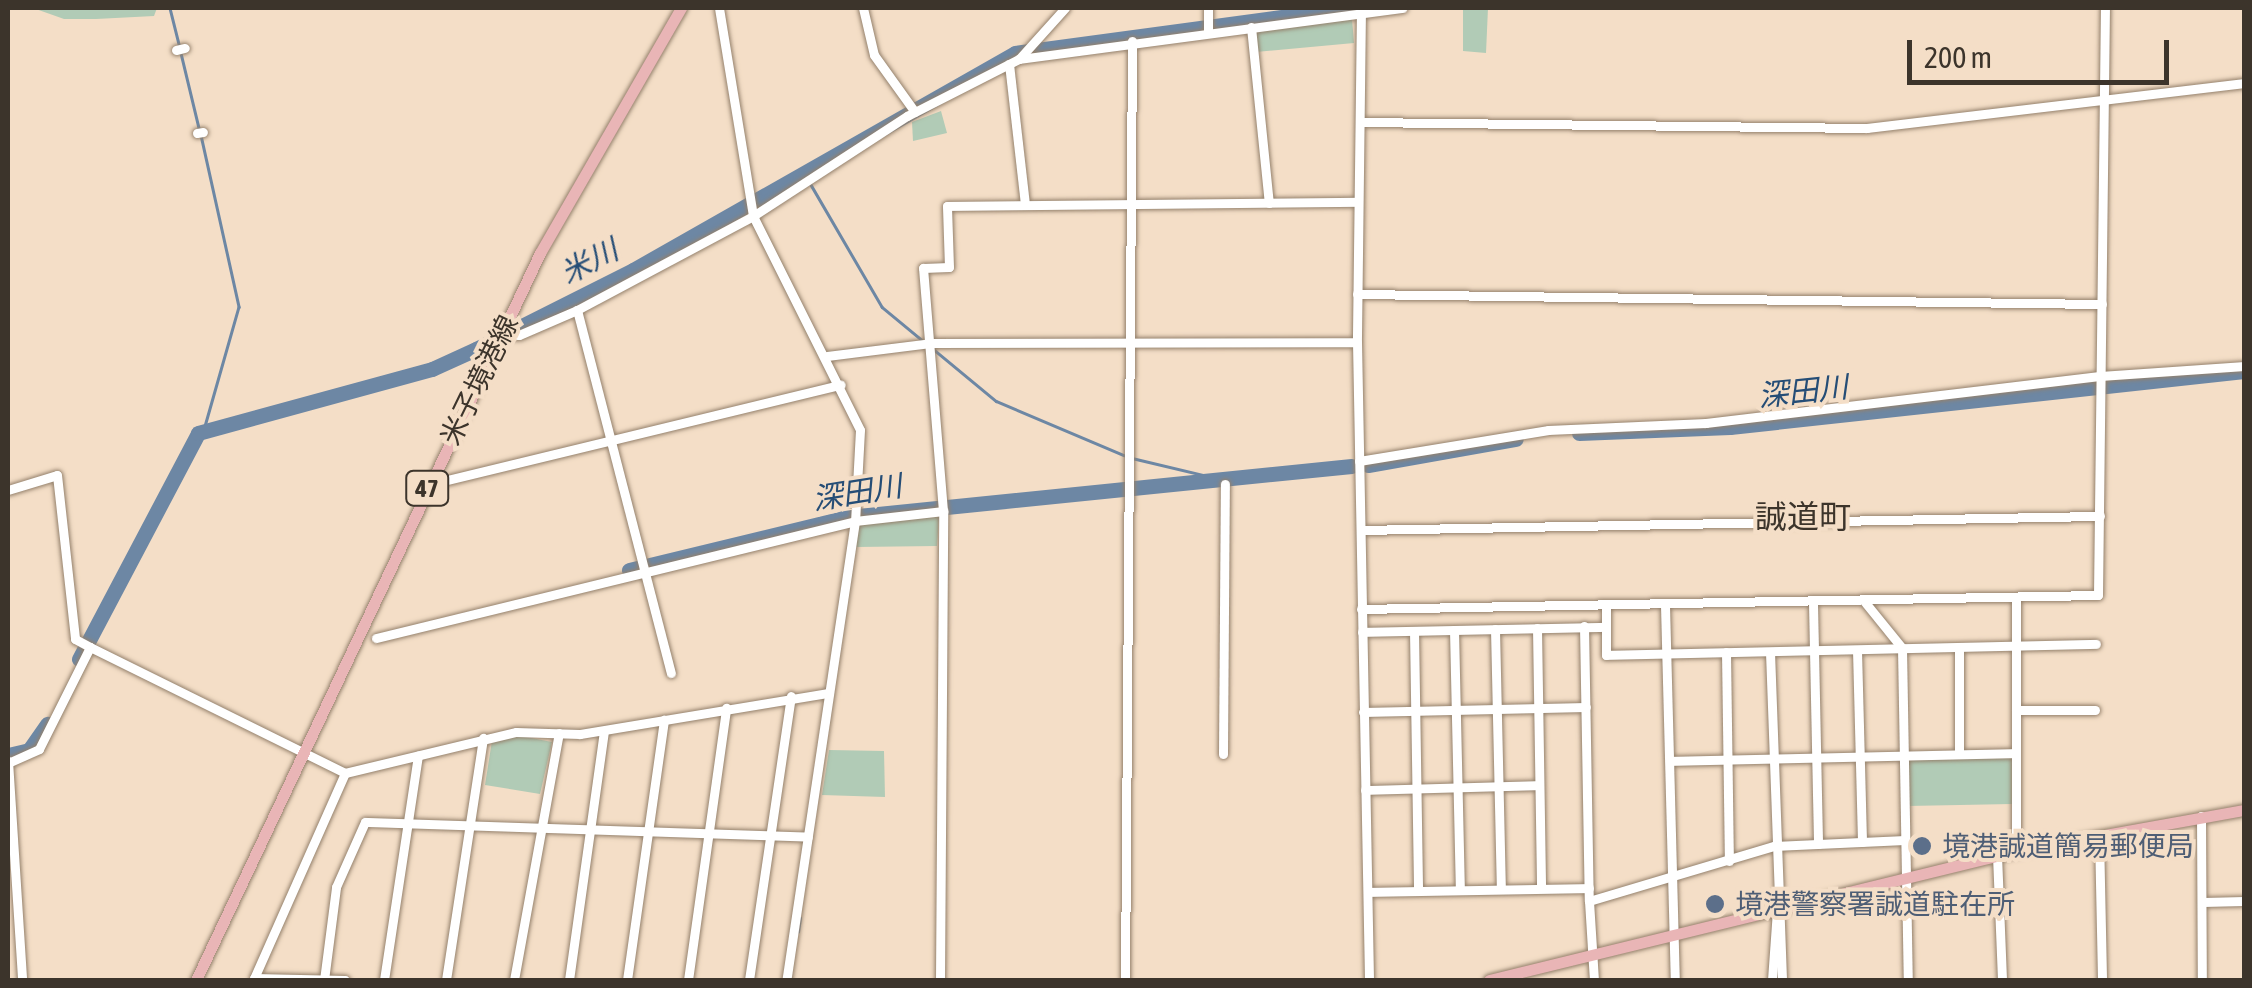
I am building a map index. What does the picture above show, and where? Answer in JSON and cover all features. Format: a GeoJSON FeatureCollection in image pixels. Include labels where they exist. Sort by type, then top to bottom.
{"type":"FeatureCollection","features":[{"type":"Feature","properties":{"kind":"main road","name":"米子境港線"},"geometry":{"type":"LineString","coordinates":[[196,980],[501,334],[680,8]]}},
{"type":"Feature","properties":{"kind":"main road"},"geometry":{"type":"LineString","coordinates":[[1489,980],[1997,855],[2244,810]]}},
{"type":"Feature","properties":{"kind":"street"},"geometry":{"type":"LineString","coordinates":[[719,8],[753,216],[827,356],[860,430],[854,521],[786,980]]}},
{"type":"Feature","properties":{"kind":"street"},"geometry":{"type":"LineString","coordinates":[[863,8],[874,55],[915,112]]}},
{"type":"Feature","properties":{"kind":"street"},"geometry":{"type":"LineString","coordinates":[[501,334],[518,335],[577,310],[753,216],[915,112],[1019,58],[1065,8]]}},
{"type":"Feature","properties":{"kind":"street"},"geometry":{"type":"LineString","coordinates":[[1208,8],[1208,32]]}},
{"type":"Feature","properties":{"kind":"street"},"geometry":{"type":"LineString","coordinates":[[1019,58],[1361,10],[1403,8]]}},
{"type":"Feature","properties":{"kind":"street"},"geometry":{"type":"LineString","coordinates":[[1361,610],[2098,594],[2105,8]]}},
{"type":"Feature","properties":{"kind":"street"},"geometry":{"type":"LineString","coordinates":[[1361,10],[1357,342],[1369,980]]}},
{"type":"Feature","properties":{"kind":"street"},"geometry":{"type":"LineString","coordinates":[[1251,27],[1269,203]]}},
{"type":"Feature","properties":{"kind":"street"},"geometry":{"type":"LineString","coordinates":[[1125,980],[1132,42]]}},
{"type":"Feature","properties":{"kind":"street"},"geometry":{"type":"LineString","coordinates":[[1009,64],[1025,204]]}},
{"type":"Feature","properties":{"kind":"street"},"geometry":{"type":"LineString","coordinates":[[1360,122],[1867,128],[2244,83]]}},
{"type":"Feature","properties":{"kind":"street"},"geometry":{"type":"LineString","coordinates":[[940,980],[943,511],[923,268],[949,267],[947,206],[1358,202]]}},
{"type":"Feature","properties":{"kind":"street"},"geometry":{"type":"LineString","coordinates":[[1357,294],[2102,304]]}},
{"type":"Feature","properties":{"kind":"street"},"geometry":{"type":"LineString","coordinates":[[577,310],[671,673]]}},
{"type":"Feature","properties":{"kind":"street"},"geometry":{"type":"LineString","coordinates":[[827,356],[932,344],[1357,342]]}},
{"type":"Feature","properties":{"kind":"street"},"geometry":{"type":"LineString","coordinates":[[1358,461],[1548,430],[1706,423],[2101,376],[2244,366]]}},
{"type":"Feature","properties":{"kind":"street"},"geometry":{"type":"LineString","coordinates":[[447,480],[841,384]]}},
{"type":"Feature","properties":{"kind":"street"},"geometry":{"type":"LineString","coordinates":[[8,490],[58,475],[76,640],[345,773],[483,738],[604,731],[792,696],[830,693]]}},
{"type":"Feature","properties":{"kind":"street"},"geometry":{"type":"LineString","coordinates":[[1223,754],[1225,484]]}},
{"type":"Feature","properties":{"kind":"street"},"geometry":{"type":"LineString","coordinates":[[376,638],[854,521],[943,511]]}},
{"type":"Feature","properties":{"kind":"street"},"geometry":{"type":"LineString","coordinates":[[1360,530],[2100,516]]}},
{"type":"Feature","properties":{"kind":"street"},"geometry":{"type":"LineString","coordinates":[[2016,597],[2016,851]]}},
{"type":"Feature","properties":{"kind":"street"},"geometry":{"type":"LineString","coordinates":[[1864,601],[1902,648],[1908,980]]}},
{"type":"Feature","properties":{"kind":"street"},"geometry":{"type":"LineString","coordinates":[[1813,602],[1818,844]]}},
{"type":"Feature","properties":{"kind":"street"},"geometry":{"type":"LineString","coordinates":[[1606,604],[1606,654],[2096,644]]}},
{"type":"Feature","properties":{"kind":"street"},"geometry":{"type":"LineString","coordinates":[[1665,605],[1675,980]]}},
{"type":"Feature","properties":{"kind":"street"},"geometry":{"type":"LineString","coordinates":[[1584,626],[1590,955],[1594,980]]}},
{"type":"Feature","properties":{"kind":"street"},"geometry":{"type":"LineString","coordinates":[[1362,632],[1606,626]]}},
{"type":"Feature","properties":{"kind":"street"},"geometry":{"type":"LineString","coordinates":[[1537,628],[1541,888]]}},
{"type":"Feature","properties":{"kind":"street"},"geometry":{"type":"LineString","coordinates":[[1495,629],[1501,889]]}},
{"type":"Feature","properties":{"kind":"street"},"geometry":{"type":"LineString","coordinates":[[1454,630],[1460,890]]}},
{"type":"Feature","properties":{"kind":"street"},"geometry":{"type":"LineString","coordinates":[[1414,631],[1418,891]]}},
{"type":"Feature","properties":{"kind":"street"},"geometry":{"type":"LineString","coordinates":[[22,980],[10,852],[8,762],[39,749],[90,647]]}},
{"type":"Feature","properties":{"kind":"street"},"geometry":{"type":"LineString","coordinates":[[1959,647],[1959,754]]}},
{"type":"Feature","properties":{"kind":"street"},"geometry":{"type":"LineString","coordinates":[[1858,650],[1862,842]]}},
{"type":"Feature","properties":{"kind":"street"},"geometry":{"type":"LineString","coordinates":[[1726,652],[1729,861]]}},
{"type":"Feature","properties":{"kind":"street"},"geometry":{"type":"LineString","coordinates":[[1770,652],[1774,846],[1782,980]]}},
{"type":"Feature","properties":{"kind":"street"},"geometry":{"type":"LineString","coordinates":[[749,980],[792,696]]}},
{"type":"Feature","properties":{"kind":"street"},"geometry":{"type":"LineString","coordinates":[[1364,712],[1586,707]]}},
{"type":"Feature","properties":{"kind":"street"},"geometry":{"type":"LineString","coordinates":[[688,980],[726,708]]}},
{"type":"Feature","properties":{"kind":"street"},"geometry":{"type":"LineString","coordinates":[[2016,710],[2096,710]]}},
{"type":"Feature","properties":{"kind":"street"},"geometry":{"type":"LineString","coordinates":[[627,980],[664,720]]}},
{"type":"Feature","properties":{"kind":"street"},"geometry":{"type":"LineString","coordinates":[[569,980],[604,731]]}},
{"type":"Feature","properties":{"kind":"street"},"geometry":{"type":"LineString","coordinates":[[514,980],[537,826],[559,733]]}},
{"type":"Feature","properties":{"kind":"street"},"geometry":{"type":"LineString","coordinates":[[446,980],[483,738]]}},
{"type":"Feature","properties":{"kind":"street"},"geometry":{"type":"LineString","coordinates":[[1670,761],[2016,753]]}},
{"type":"Feature","properties":{"kind":"street"},"geometry":{"type":"LineString","coordinates":[[384,980],[418,756]]}},
{"type":"Feature","properties":{"kind":"street"},"geometry":{"type":"LineString","coordinates":[[345,773],[254,978],[345,980]]}},
{"type":"Feature","properties":{"kind":"street"},"geometry":{"type":"LineString","coordinates":[[1365,790],[1539,785]]}},
{"type":"Feature","properties":{"kind":"street"},"geometry":{"type":"LineString","coordinates":[[2201,816],[2202,980]]}},
{"type":"Feature","properties":{"kind":"street"},"geometry":{"type":"LineString","coordinates":[[324,980],[336,887],[365,822],[772,831],[808,837]]}},
{"type":"Feature","properties":{"kind":"street"},"geometry":{"type":"LineString","coordinates":[[2098,834],[2102,980]]}},
{"type":"Feature","properties":{"kind":"street"},"geometry":{"type":"LineString","coordinates":[[1589,901],[1671,881],[1774,846],[1905,840]]}},
{"type":"Feature","properties":{"kind":"street"},"geometry":{"type":"LineString","coordinates":[[1997,855],[2002,980]]}},
{"type":"Feature","properties":{"kind":"street"},"geometry":{"type":"LineString","coordinates":[[1368,892],[1589,888]]}},
{"type":"Feature","properties":{"kind":"street"},"geometry":{"type":"LineString","coordinates":[[2202,902],[2244,901]]}},
{"type":"Feature","properties":{"kind":"street"},"geometry":{"type":"LineString","coordinates":[[1772,980],[1777,910]]}},
{"type":"Feature","properties":{"kind":"green space"},"geometry":{"type":"Polygon","coordinates":[[[33,8],[157,8],[154,16],[64,19],[33,8]]]}},
{"type":"Feature","properties":{"kind":"green space"},"geometry":{"type":"Polygon","coordinates":[[[1463,8],[1488,8],[1486,53],[1463,51],[1463,8]]]}},
{"type":"Feature","properties":{"kind":"green space"},"geometry":{"type":"Polygon","coordinates":[[[1329,19],[1352,19],[1354,43],[1256,52],[1255,32],[1329,19]]]}},
{"type":"Feature","properties":{"kind":"green space"},"geometry":{"type":"Polygon","coordinates":[[[941,111],[947,133],[913,141],[912,122],[941,111]]]}},
{"type":"Feature","properties":{"kind":"green space"},"geometry":{"type":"Polygon","coordinates":[[[939,516],[937,546],[856,547],[859,522],[939,516]]]}},
{"type":"Feature","properties":{"kind":"green space"},"geometry":{"type":"Polygon","coordinates":[[[516,735],[552,742],[540,794],[485,785],[492,741],[516,735]]]}},
{"type":"Feature","properties":{"kind":"green space"},"geometry":{"type":"Polygon","coordinates":[[[829,750],[884,751],[885,797],[822,795],[829,750]]]}},
{"type":"Feature","properties":{"kind":"green space"},"geometry":{"type":"Polygon","coordinates":[[[2012,753],[2012,804],[1907,806],[1906,758],[2012,753]]]}},
{"type":"Feature","properties":{"kind":"waterway"},"geometry":{"type":"LineString","coordinates":[[170,8],[179,45]]}},
{"type":"Feature","properties":{"kind":"waterway","name":"米川"},"geometry":{"type":"LineString","coordinates":[[79,659],[198,433],[432,369],[476,349],[633,270],[1015,53],[1350,8]]}},
{"type":"Feature","properties":{"kind":"waterway"},"geometry":{"type":"LineString","coordinates":[[181,53],[199,128]]}},
{"type":"Feature","properties":{"kind":"waterway"},"geometry":{"type":"LineString","coordinates":[[201,135],[239,307],[204,430]]}},
{"type":"Feature","properties":{"kind":"waterway"},"geometry":{"type":"LineString","coordinates":[[803,171],[882,307],[922,340]]}},
{"type":"Feature","properties":{"kind":"waterway"},"geometry":{"type":"LineString","coordinates":[[932,348],[996,401],[1124,455]]}},
{"type":"Feature","properties":{"kind":"waterway","name":"深田川"},"geometry":{"type":"LineString","coordinates":[[1579,433],[1730,427],[2244,371]]}},
{"type":"Feature","properties":{"kind":"waterway","name":"深田川"},"geometry":{"type":"LineString","coordinates":[[1368,465],[1516,439]]}},
{"type":"Feature","properties":{"kind":"waterway"},"geometry":{"type":"LineString","coordinates":[[1132,458],[1224,480]]}},
{"type":"Feature","properties":{"kind":"waterway","name":"深田川"},"geometry":{"type":"LineString","coordinates":[[629,570],[848,517],[1351,466]]}},
{"type":"Feature","properties":{"kind":"waterway","name":"米川"},"geometry":{"type":"LineString","coordinates":[[8,755],[29,750],[47,724]]}},
{"type":"Feature","properties":{"kind":"waterway"},"geometry":{"type":"LineString","coordinates":[[798,932],[800,918]]}},
{"type":"Feature","properties":{"kind":"place","name":"境港誠道簡易郵便局"},"geometry":{"type":"Point","coordinates":[1922,846]}},
{"type":"Feature","properties":{"kind":"place","name":"境港警察署誠道駐在所"},"geometry":{"type":"Point","coordinates":[1715,904]}},
{"type":"Feature","properties":{"kind":"district","name":"誠道町"},"geometry":{"type":"Point","coordinates":[1803,517]}}]}
